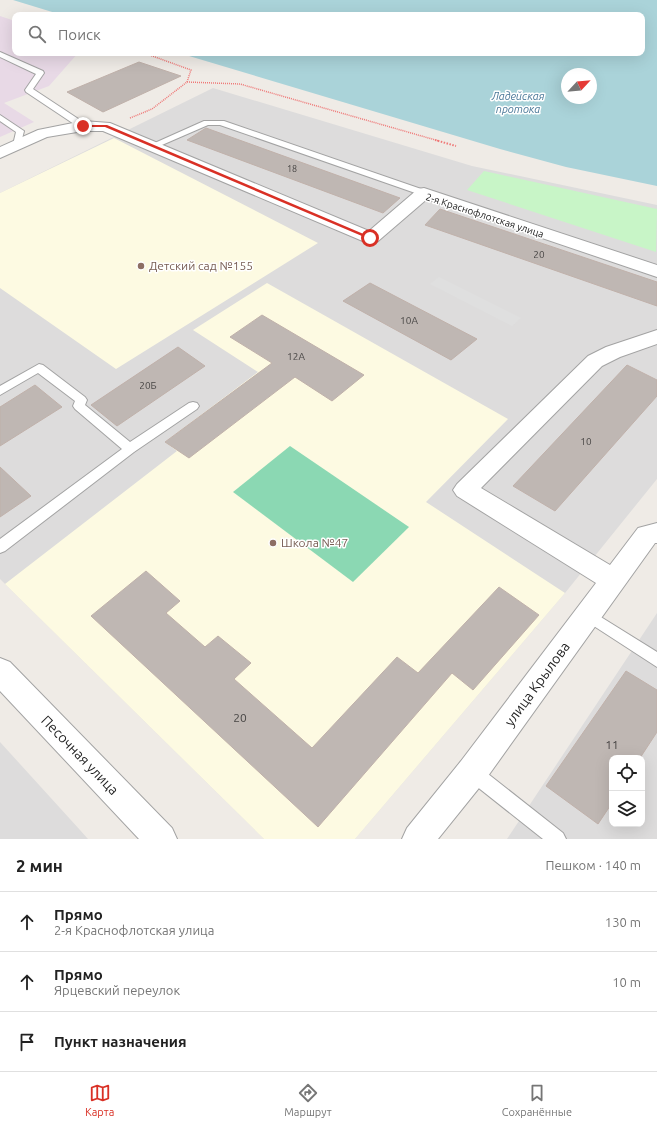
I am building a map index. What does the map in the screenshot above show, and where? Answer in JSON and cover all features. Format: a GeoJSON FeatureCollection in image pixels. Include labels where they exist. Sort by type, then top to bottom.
{"type":"FeatureCollection","features":[{"type":"Feature","properties":{"kind":"street"},"geometry":{"type":"LineString","coordinates":[[0,153],[43,132],[83,126],[106,126]]}},
{"type":"Feature","properties":{"kind":"street","name":"2-я Краснофлотская улица"},"geometry":{"type":"LineString","coordinates":[[106,126],[370,238],[424,193],[657,271]]}},
{"type":"Feature","properties":{"kind":"street"},"geometry":{"type":"LineString","coordinates":[[614,581],[464,490],[595,361],[612,352],[657,337]]}},
{"type":"Feature","properties":{"kind":"street","name":"улица Крылова"},"geometry":{"type":"LineString","coordinates":[[418,839],[472,772],[647,535],[657,534]]}},
{"type":"Feature","properties":{"kind":"street","name":"Песочная улица"},"geometry":{"type":"LineString","coordinates":[[0,671],[161,839]]}},
{"type":"Feature","properties":{"kind":"lane"},"geometry":{"type":"LineString","coordinates":[[0,54],[40,73],[29,90],[83,126]]}},
{"type":"Feature","properties":{"kind":"lane"},"geometry":{"type":"LineString","coordinates":[[0,117],[20,131],[18,145]]}},
{"type":"Feature","properties":{"kind":"lane"},"geometry":{"type":"LineString","coordinates":[[152,146],[207,123],[221,123],[424,193]]}},
{"type":"Feature","properties":{"kind":"lane"},"geometry":{"type":"LineString","coordinates":[[0,391],[39,368],[81,400],[79,406],[130,449]]}},
{"type":"Feature","properties":{"kind":"lane"},"geometry":{"type":"LineString","coordinates":[[0,548],[130,449],[193,406]]}},
{"type":"Feature","properties":{"kind":"lane"},"geometry":{"type":"LineString","coordinates":[[588,615],[657,660]]}},
{"type":"Feature","properties":{"kind":"lane"},"geometry":{"type":"LineString","coordinates":[[472,772],[557,839]]}},
{"type":"Feature","properties":{"kind":"path"},"geometry":{"type":"LineString","coordinates":[[106,126],[152,109],[187,82],[191,70],[152,56]]}},
{"type":"Feature","properties":{"kind":"path"},"geometry":{"type":"LineString","coordinates":[[187,82],[240,84],[456,146]]}},
{"type":"Feature","properties":{"kind":"shaded area"},"geometry":{"type":"Polygon","coordinates":[[[0,16],[12,20],[12,56],[75,56],[49,86],[4,103],[34,122],[0,137],[0,16]]]}},
{"type":"Feature","properties":{"kind":"shaded area"},"geometry":{"type":"Polygon","coordinates":[[[213,88],[472,166],[657,205],[657,479],[565,593],[355,839],[264,839],[0,579],[0,193],[213,88]]]}},
{"type":"Feature","properties":{"kind":"shaded area","name":"Детский сад №155"},"geometry":{"type":"Polygon","coordinates":[[[114,138],[318,243],[116,369],[0,288],[0,193],[114,138]]]}},
{"type":"Feature","properties":{"kind":"shaded area"},"geometry":{"type":"Polygon","coordinates":[[[439,277],[521,318],[512,326],[430,284],[439,277]]]}},
{"type":"Feature","properties":{"kind":"shaded area","name":"Школа №47"},"geometry":{"type":"Polygon","coordinates":[[[267,283],[508,419],[426,502],[565,593],[355,839],[264,839],[5,584],[177,451],[165,442],[258,372],[193,330],[267,283]]]}},
{"type":"Feature","properties":{"kind":"shaded area"},"geometry":{"type":"Polygon","coordinates":[[[657,613],[657,839],[507,839],[657,613]]]}},
{"type":"Feature","properties":{"kind":"shaded area"},"geometry":{"type":"Polygon","coordinates":[[[0,742],[80,830],[88,839],[0,839],[0,742]]]}},
{"type":"Feature","properties":{"kind":"green space"},"geometry":{"type":"Polygon","coordinates":[[[484,171],[657,209],[656,252],[467,190],[484,171]]]}},
{"type":"Feature","properties":{"kind":"green space"},"geometry":{"type":"Polygon","coordinates":[[[290,446],[409,527],[353,582],[233,492],[290,446]]]}},
{"type":"Feature","properties":{"kind":"water","name":"Ладейская протока"},"geometry":{"type":"Polygon","coordinates":[[[13,0],[657,0],[657,186],[566,167],[500,149],[189,56],[645,56],[645,12],[52,12],[13,0]]]}},
{"type":"Feature","properties":{"kind":"building"},"geometry":{"type":"Polygon","coordinates":[[[139,62],[181,76],[103,112],[67,92],[139,62]]]}},
{"type":"Feature","properties":{"kind":"building"},"geometry":{"type":"Polygon","coordinates":[[[206,128],[400,198],[383,213],[187,140],[206,128]]]}},
{"type":"Feature","properties":{"kind":"building"},"geometry":{"type":"Polygon","coordinates":[[[440,209],[657,282],[657,306],[425,225],[440,209]]]}},
{"type":"Feature","properties":{"kind":"building"},"geometry":{"type":"Polygon","coordinates":[[[370,283],[477,339],[451,360],[343,301],[370,283]]]}},
{"type":"Feature","properties":{"kind":"building"},"geometry":{"type":"Polygon","coordinates":[[[262,315],[364,375],[332,401],[295,377],[189,458],[165,442],[272,363],[230,337],[262,315]]]}},
{"type":"Feature","properties":{"kind":"building"},"geometry":{"type":"Polygon","coordinates":[[[178,347],[205,366],[117,426],[91,405],[178,347]]]}},
{"type":"Feature","properties":{"kind":"building"},"geometry":{"type":"Polygon","coordinates":[[[627,365],[657,380],[657,396],[555,511],[513,486],[627,365]]]}},
{"type":"Feature","properties":{"kind":"building"},"geometry":{"type":"Polygon","coordinates":[[[35,385],[62,407],[0,446],[0,407],[35,385]]]}},
{"type":"Feature","properties":{"kind":"building"},"geometry":{"type":"Polygon","coordinates":[[[0,467],[31,496],[0,517],[0,467]]]}},
{"type":"Feature","properties":{"kind":"building"},"geometry":{"type":"Polygon","coordinates":[[[146,571],[180,601],[166,613],[205,647],[218,636],[251,663],[234,679],[312,748],[397,657],[418,673],[499,587],[539,615],[473,690],[452,673],[318,827],[91,616],[146,571]]]}},
{"type":"Feature","properties":{"kind":"building"},"geometry":{"type":"Polygon","coordinates":[[[626,671],[657,690],[657,732],[642,755],[609,755],[609,808],[598,824],[546,786],[626,671]]]}},
{"type":"Feature","properties":{"kind":"place","name":"Детский сад №155"},"geometry":{"type":"Point","coordinates":[141,266]}},
{"type":"Feature","properties":{"kind":"place","name":"Школа №47"},"geometry":{"type":"Point","coordinates":[273,543]}},
{"type":"Feature","properties":{"kind":"route"},"geometry":{"type":"LineString","coordinates":[[83,126],[106,126],[370,238]]}}]}
